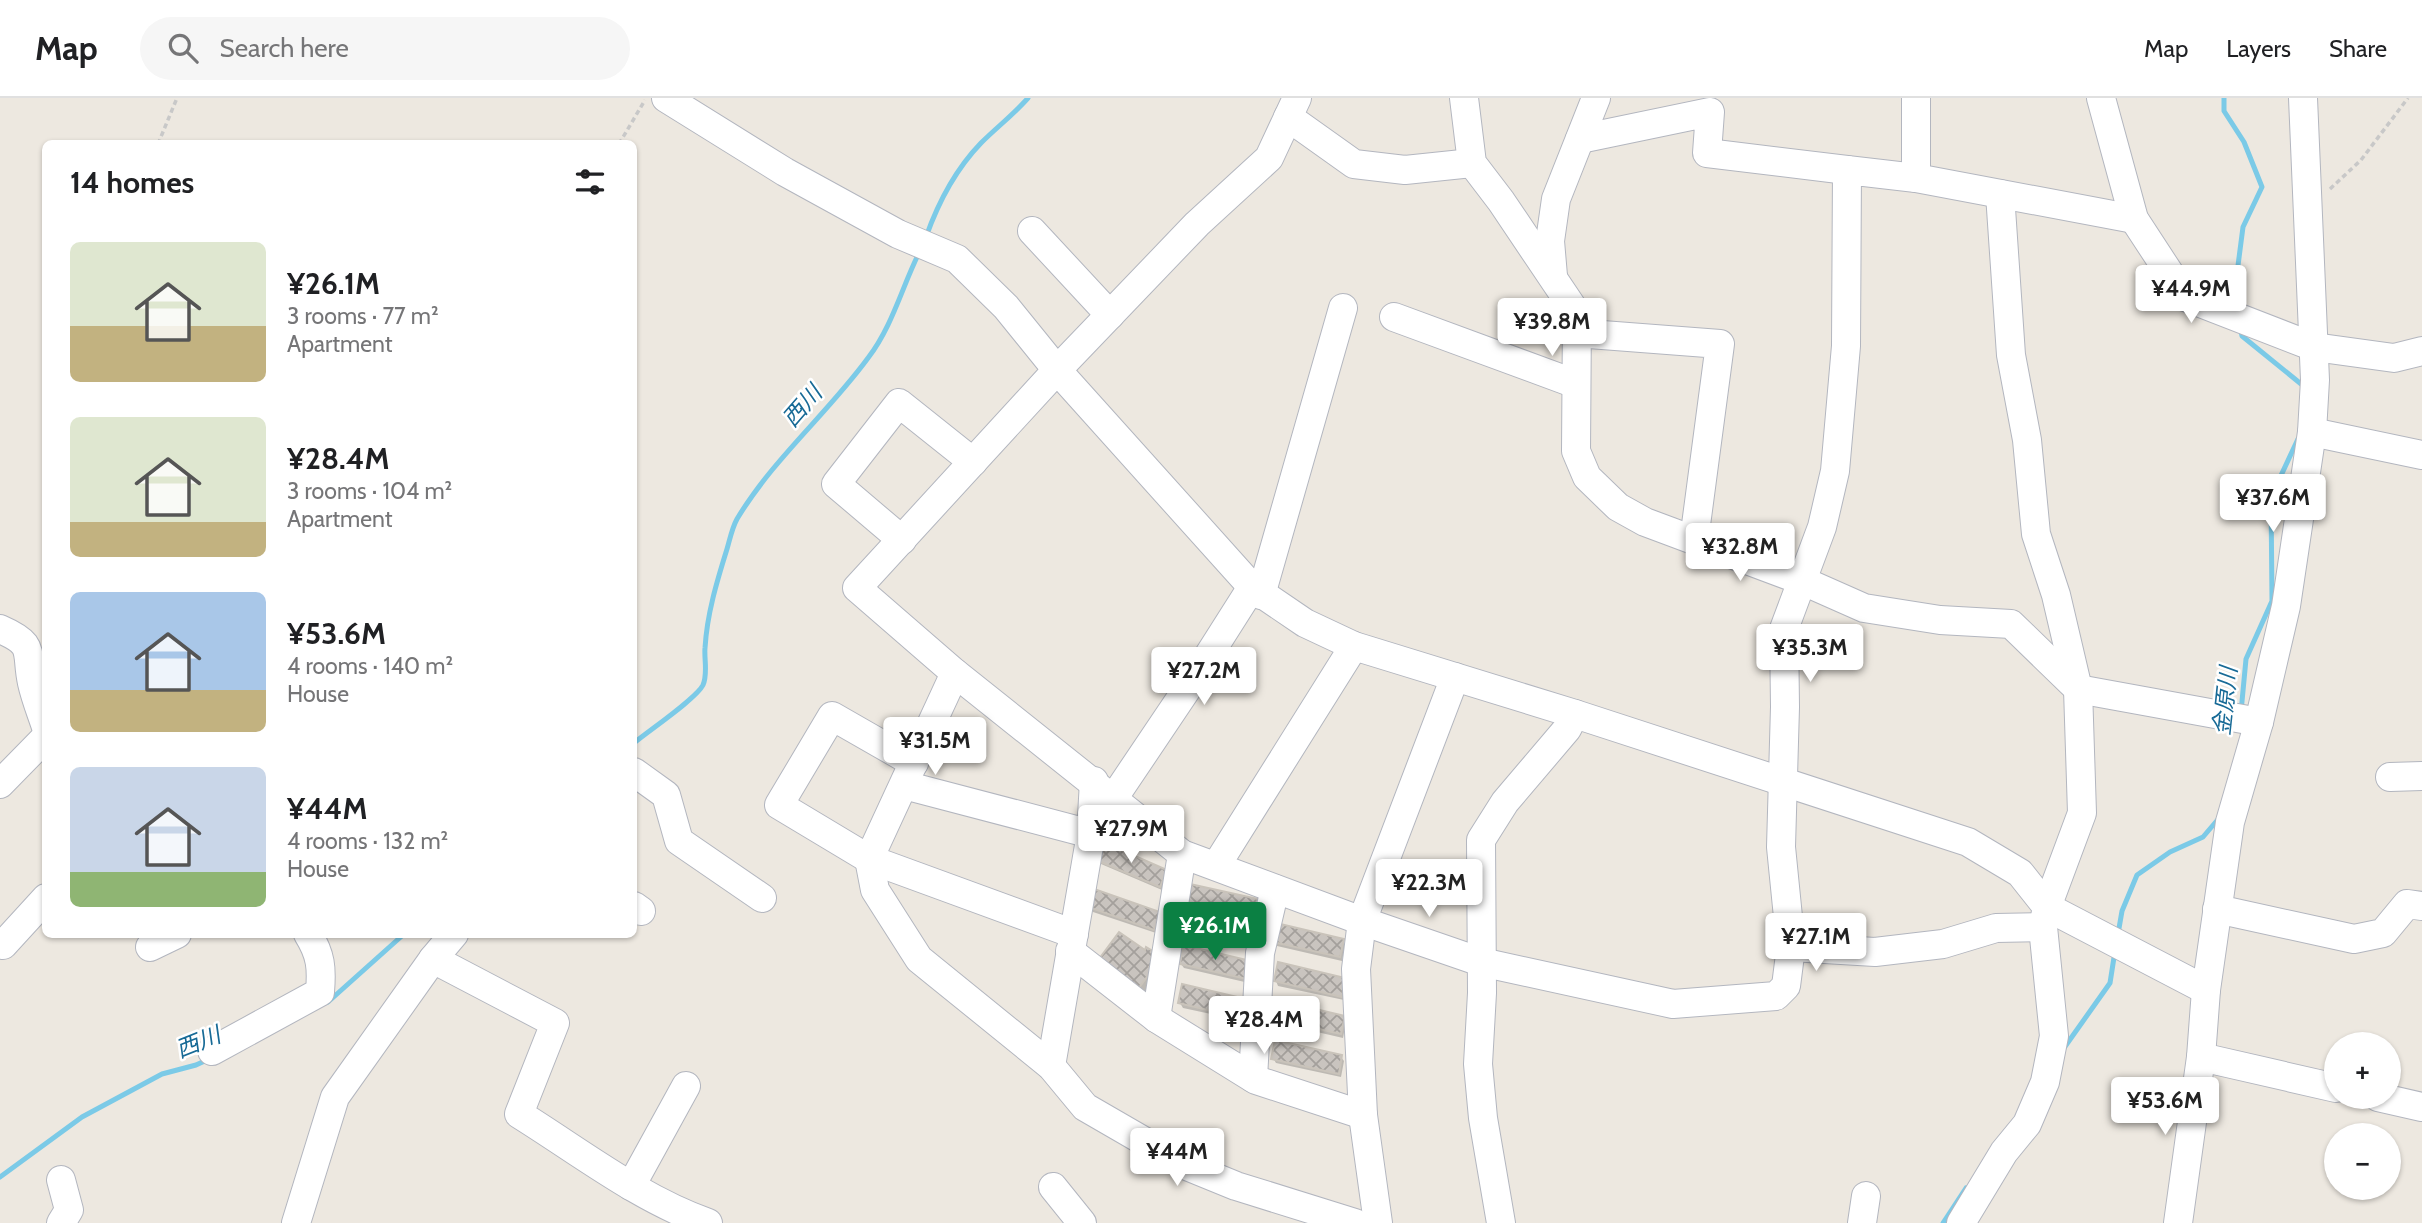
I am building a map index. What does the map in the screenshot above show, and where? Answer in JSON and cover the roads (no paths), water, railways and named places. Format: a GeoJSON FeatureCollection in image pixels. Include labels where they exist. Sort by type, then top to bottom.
{"type":"FeatureCollection","features":[{"type":"Feature","properties":{"kind":"street"},"geometry":{"type":"LineString","coordinates":[[1464,98],[1472,163],[1501,201],[1577,314],[1576,451],[1587,477],[1618,508],[1645,522],[1803,581],[1864,608],[1940,620],[2011,624],[2078,689],[2259,722]]}},
{"type":"Feature","properties":{"kind":"street"},"geometry":{"type":"LineString","coordinates":[[1553,279],[1550,241],[1556,198],[1596,98]]}},
{"type":"Feature","properties":{"kind":"street"},"geometry":{"type":"LineString","coordinates":[[1916,98],[1916,178]]}},
{"type":"Feature","properties":{"kind":"street"},"geometry":{"type":"LineString","coordinates":[[2101,98],[2134,219],[2185,297],[2314,347],[2394,358],[2422,351]]}},
{"type":"Feature","properties":{"kind":"street"},"geometry":{"type":"LineString","coordinates":[[2178,1223],[2201,1057],[2206,990],[2230,822],[2259,722],[2286,606],[2312,432],[2314,347],[2303,98]]}},
{"type":"Feature","properties":{"kind":"street"},"geometry":{"type":"LineString","coordinates":[[676,101],[785,172],[898,234],[957,259],[1006,307],[1057,370],[1256,591],[1306,624],[1354,646],[1575,714],[1968,842],[2020,873],[2045,917],[2206,990]]}},
{"type":"Feature","properties":{"kind":"street"},"geometry":{"type":"LineString","coordinates":[[1472,163],[1405,170],[1354,164],[1292,108],[1269,158],[1198,224],[1057,370],[857,588],[955,673],[1182,854],[1481,962],[1673,1004],[1776,996],[1786,986],[1791,947],[1781,848],[1784,629],[1822,527],[1835,471],[1846,346],[1847,170]]}},
{"type":"Feature","properties":{"kind":"street"},"geometry":{"type":"LineString","coordinates":[[1580,139],[1710,112],[1707,153],[1916,178],[2134,219]]}},
{"type":"Feature","properties":{"kind":"street"},"geometry":{"type":"LineString","coordinates":[[1961,1223],[2004,1152],[2027,1124],[2045,1082],[2054,1036],[2045,917],[2082,813],[2078,689],[2056,595],[2036,534],[2026,440],[2011,355],[2000,194]]}},
{"type":"Feature","properties":{"kind":"street"},"geometry":{"type":"LineString","coordinates":[[1032,231],[1111,315]]}},
{"type":"Feature","properties":{"kind":"street"},"geometry":{"type":"LineString","coordinates":[[1051,1066],[1090,834],[1103,790],[1193,680],[1256,591],[1343,308]]}},
{"type":"Feature","properties":{"kind":"street"},"geometry":{"type":"LineString","coordinates":[[1394,317],[1576,384]]}},
{"type":"Feature","properties":{"kind":"street"},"geometry":{"type":"LineString","coordinates":[[1576,333],[1720,344],[1694,540]]}},
{"type":"Feature","properties":{"kind":"street"},"geometry":{"type":"LineString","coordinates":[[902,540],[836,484],[899,404],[973,462]]}},
{"type":"Feature","properties":{"kind":"street"},"geometry":{"type":"LineString","coordinates":[[2312,432],[2422,456]]}},
{"type":"Feature","properties":{"kind":"street"},"geometry":{"type":"LineString","coordinates":[[0,629],[19,637],[30,655],[31,681],[42,715]]}},
{"type":"Feature","properties":{"kind":"street"},"geometry":{"type":"LineString","coordinates":[[1216,866],[1354,646]]}},
{"type":"Feature","properties":{"kind":"street"},"geometry":{"type":"LineString","coordinates":[[955,673],[869,859],[875,890],[919,959],[1051,1066],[1085,1107],[1187,1166],[1236,1186],[1356,1223]]}},
{"type":"Feature","properties":{"kind":"street"},"geometry":{"type":"LineString","coordinates":[[1378,1223],[1363,1115],[1356,969],[1362,921],[1455,677]]}},
{"type":"Feature","properties":{"kind":"street"},"geometry":{"type":"LineString","coordinates":[[1501,1223],[1483,1118],[1478,1064],[1482,993],[1481,840],[1505,802],[1567,729],[1575,714]]}},
{"type":"Feature","properties":{"kind":"street"},"geometry":{"type":"LineString","coordinates":[[1090,834],[909,774],[832,716],[779,805],[869,859],[1072,943],[1156,1018],[1253,1077],[1363,1115]]}},
{"type":"Feature","properties":{"kind":"street"},"geometry":{"type":"LineString","coordinates":[[0,784],[42,741]]}},
{"type":"Feature","properties":{"kind":"street"},"geometry":{"type":"LineString","coordinates":[[637,774],[666,795],[679,841],[762,898]]}},
{"type":"Feature","properties":{"kind":"street"},"geometry":{"type":"LineString","coordinates":[[2390,777],[2422,776]]}},
{"type":"Feature","properties":{"kind":"street"},"geometry":{"type":"LineString","coordinates":[[1156,1018],[1182,854]]}},
{"type":"Feature","properties":{"kind":"street"},"geometry":{"type":"LineString","coordinates":[[1253,1077],[1260,953],[1275,889]]}},
{"type":"Feature","properties":{"kind":"street"},"geometry":{"type":"LineString","coordinates":[[0,942],[3,945],[42,902]]}},
{"type":"Feature","properties":{"kind":"street"},"geometry":{"type":"LineString","coordinates":[[2217,909],[2354,939],[2383,933],[2407,904],[2422,906]]}},
{"type":"Feature","properties":{"kind":"street"},"geometry":{"type":"LineString","coordinates":[[1791,947],[1875,952],[1943,944],[2045,917]]}},
{"type":"Feature","properties":{"kind":"street"},"geometry":{"type":"LineString","coordinates":[[150,947],[169,938]]}},
{"type":"Feature","properties":{"kind":"street"},"geometry":{"type":"LineString","coordinates":[[212,1051],[320,992],[322,968],[311,938]]}},
{"type":"Feature","properties":{"kind":"street"},"geometry":{"type":"LineString","coordinates":[[296,1223],[335,1097],[451,938]]}},
{"type":"Feature","properties":{"kind":"street"},"geometry":{"type":"LineString","coordinates":[[433,960],[555,1023],[519,1114],[631,1185],[683,1214],[708,1223]]}},
{"type":"Feature","properties":{"kind":"street"},"geometry":{"type":"LineString","coordinates":[[2201,1057],[2324,1085]]}},
{"type":"Feature","properties":{"kind":"street"},"geometry":{"type":"LineString","coordinates":[[631,1185],[686,1086]]}},
{"type":"Feature","properties":{"kind":"street"},"geometry":{"type":"LineString","coordinates":[[2401,1099],[2421,1101]]}},
{"type":"Feature","properties":{"kind":"street"},"geometry":{"type":"LineString","coordinates":[[61,1180],[69,1210],[61,1223]]}},
{"type":"Feature","properties":{"kind":"street"},"geometry":{"type":"LineString","coordinates":[[1052,1187],[1082,1223]]}},
{"type":"Feature","properties":{"kind":"street"},"geometry":{"type":"LineString","coordinates":[[1862,1223],[1867,1196]]}},
{"type":"Feature","properties":{"kind":"waterway","name":"西川"},"geometry":{"type":"LineString","coordinates":[[926,237],[942,199],[963,164],[1028,98]]}},
{"type":"Feature","properties":{"kind":"waterway","name":"金原川"},"geometry":{"type":"LineString","coordinates":[[2224,98],[2224,111],[2244,142],[2262,187],[2243,227],[2233,304]]}},
{"type":"Feature","properties":{"kind":"waterway","name":"西川"},"geometry":{"type":"LineString","coordinates":[[637,741],[682,706],[703,685],[710,610],[735,522],[783,456],[852,379],[876,346],[919,253]]}},
{"type":"Feature","properties":{"kind":"waterway","name":"金原川"},"geometry":{"type":"LineString","coordinates":[[2240,327],[2242,336],[2306,388]]}},
{"type":"Feature","properties":{"kind":"waterway","name":"金原川"},"geometry":{"type":"LineString","coordinates":[[2241,712],[2246,659],[2272,601],[2271,497],[2298,439]]}},
{"type":"Feature","properties":{"kind":"waterway","name":"金原川"},"geometry":{"type":"LineString","coordinates":[[2118,934],[2122,911],[2137,875],[2170,852],[2203,837],[2220,817]]}},
{"type":"Feature","properties":{"kind":"waterway","name":"西川"},"geometry":{"type":"LineString","coordinates":[[328,1002],[400,938]]}},
{"type":"Feature","properties":{"kind":"waterway","name":"金原川"},"geometry":{"type":"LineString","coordinates":[[2064,1048],[2110,983],[2115,951]]}},
{"type":"Feature","properties":{"kind":"waterway","name":"西川"},"geometry":{"type":"LineString","coordinates":[[0,1177],[82,1117],[162,1074],[209,1059]]}},
{"type":"Feature","properties":{"kind":"waterway","name":"金原川"},"geometry":{"type":"LineString","coordinates":[[1943,1223],[1966,1188]]}}]}
